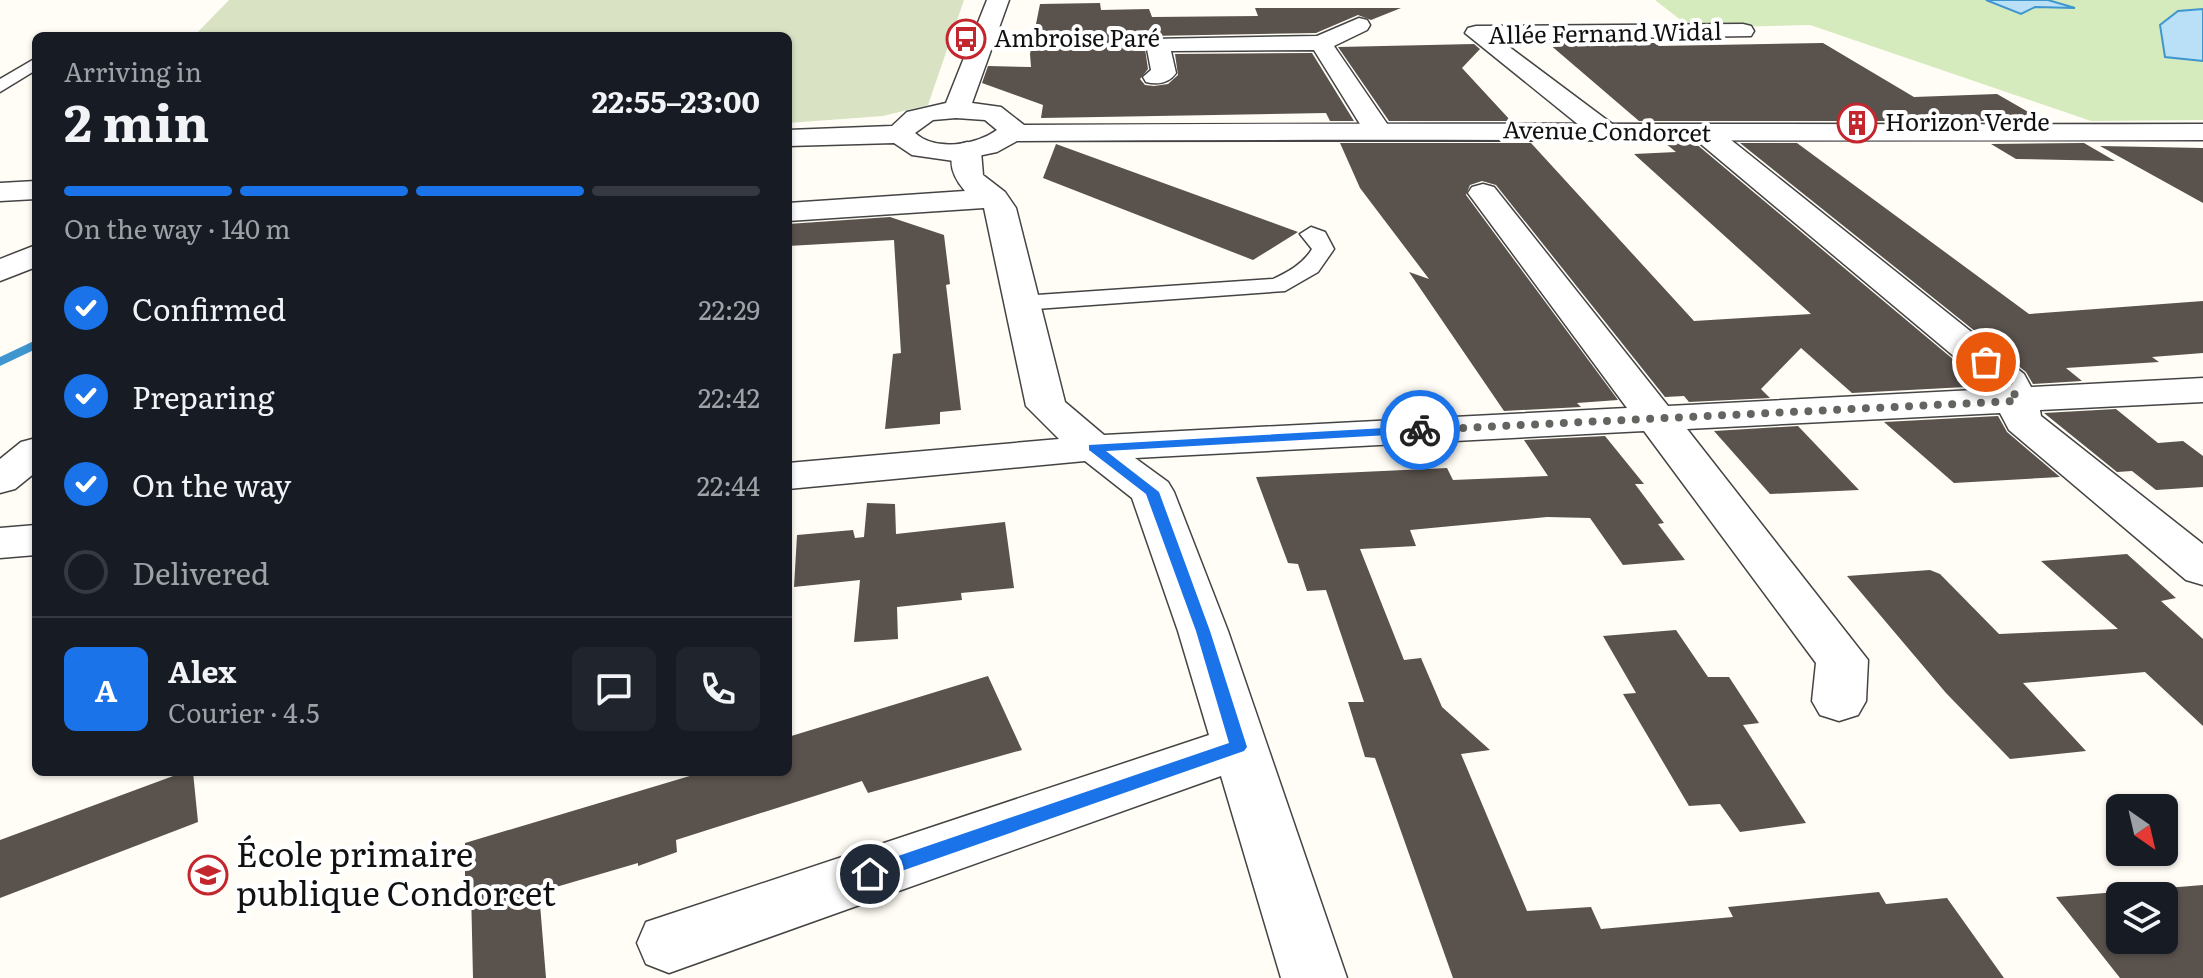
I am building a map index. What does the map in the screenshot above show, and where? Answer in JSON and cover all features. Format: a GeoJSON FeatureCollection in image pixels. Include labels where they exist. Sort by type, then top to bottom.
{"type":"FeatureCollection","features":[{"type":"Feature","properties":{"kind":"street"},"geometry":{"type":"LineString","coordinates":[[998,0],[962,130],[964,161],[971,183],[994,198],[1000,208],[1046,406],[1152,492],[1203,631],[1314,978]]}},
{"type":"Feature","properties":{"kind":"street"},"geometry":{"type":"LineString","coordinates":[[1155,77],[1164,73],[1147,41],[1321,43],[1359,25]]}},
{"type":"Feature","properties":{"kind":"street","name":"Allée Fernand Widal"},"geometry":{"type":"LineString","coordinates":[[1605,132],[1476,33],[1743,31]]}},
{"type":"Feature","properties":{"kind":"street"},"geometry":{"type":"LineString","coordinates":[[1321,43],[1378,131]]}},
{"type":"Feature","properties":{"kind":"street"},"geometry":{"type":"LineString","coordinates":[[1010,133],[995,144],[962,130],[916,118],[902,128],[901,134],[904,140],[922,149],[962,130],[992,113],[1011,126],[1010,133]]}},
{"type":"Feature","properties":{"kind":"street","name":"Avenue Condorcet"},"geometry":{"type":"LineString","coordinates":[[1010,133],[2203,132]]}},
{"type":"Feature","properties":{"kind":"street"},"geometry":{"type":"LineString","coordinates":[[792,138],[901,134]]}},
{"type":"Feature","properties":{"kind":"street"},"geometry":{"type":"LineString","coordinates":[[1706,134],[2010,382],[2023,421],[2203,569]]}},
{"type":"Feature","properties":{"kind":"street"},"geometry":{"type":"LineString","coordinates":[[0,192],[32,190]]}},
{"type":"Feature","properties":{"kind":"street"},"geometry":{"type":"LineString","coordinates":[[1483,193],[1842,660],[1839,701]]}},
{"type":"Feature","properties":{"kind":"street"},"geometry":{"type":"LineString","coordinates":[[792,212],[994,198]]}},
{"type":"Feature","properties":{"kind":"street"},"geometry":{"type":"LineString","coordinates":[[0,271],[32,257]]}},
{"type":"Feature","properties":{"kind":"street"},"geometry":{"type":"LineString","coordinates":[[792,476],[1094,448],[2203,390]]}},
{"type":"Feature","properties":{"kind":"street"},"geometry":{"type":"LineString","coordinates":[[0,480],[32,454]]}},
{"type":"Feature","properties":{"kind":"street"},"geometry":{"type":"LineString","coordinates":[[0,543],[32,540]]}},
{"type":"Feature","properties":{"kind":"street"},"geometry":{"type":"LineString","coordinates":[[669,943],[1238,747]]}},
{"type":"Feature","properties":{"kind":"lane"},"geometry":{"type":"LineString","coordinates":[[8,82],[32,66]]}},
{"type":"Feature","properties":{"kind":"lane"},"geometry":{"type":"LineString","coordinates":[[8,82],[32,77]]}},
{"type":"Feature","properties":{"kind":"lane"},"geometry":{"type":"LineString","coordinates":[[1022,303],[1277,286],[1300,276],[1318,260],[1323,249],[1317,237],[1311,234]]}},
{"type":"Feature","properties":{"kind":"green space"},"geometry":{"type":"Polygon","coordinates":[[[229,0],[964,0],[928,105],[883,116],[792,123],[792,32],[198,32],[229,0]]]}},
{"type":"Feature","properties":{"kind":"green space"},"geometry":{"type":"Polygon","coordinates":[[[1655,0],[2203,0],[2203,120],[2091,121],[1810,25],[1691,28],[1655,0]]]}},
{"type":"Feature","properties":{"kind":"water"},"geometry":{"type":"Polygon","coordinates":[[[1986,0],[2048,0],[2075,8],[2035,7],[2021,14],[1986,0]]]}},
{"type":"Feature","properties":{"kind":"water"},"geometry":{"type":"Polygon","coordinates":[[[2203,9],[2203,61],[2165,57],[2160,25],[2178,11],[2203,9]]]}},
{"type":"Feature","properties":{"kind":"building"},"geometry":{"type":"Polygon","coordinates":[[[1100,3],[1101,10],[1149,9],[1152,17],[1258,16],[1255,8],[1401,8],[1371,20],[1358,15],[1316,33],[1150,36],[1144,42],[1148,69],[1140,79],[1145,85],[1154,86],[1168,84],[1178,75],[1175,54],[1312,53],[1354,121],[1330,121],[1326,113],[1041,118],[1043,105],[982,83],[988,66],[1031,67],[1030,54],[1040,4],[1100,3]]]}},
{"type":"Feature","properties":{"kind":"building"},"geometry":{"type":"Polygon","coordinates":[[[1548,43],[1654,43],[1659,46],[1823,43],[1919,100],[1914,97],[1997,94],[2044,121],[1639,121],[1548,43]]]}},
{"type":"Feature","properties":{"kind":"building"},"geometry":{"type":"Polygon","coordinates":[[[1474,44],[1480,49],[1462,68],[1511,121],[1389,121],[1338,47],[1474,44]]]}},
{"type":"Feature","properties":{"kind":"building"},"geometry":{"type":"Polygon","coordinates":[[[1340,143],[1531,143],[1694,321],[1811,314],[1634,154],[1676,152],[1665,143],[1695,143],[1985,386],[1852,393],[1801,348],[1761,389],[1770,398],[1689,402],[1684,396],[1665,397],[1496,185],[1482,181],[1470,185],[1466,195],[1618,400],[1577,403],[1581,407],[1504,411],[1409,272],[1429,279],[1360,188],[1340,143]]]}},
{"type":"Feature","properties":{"kind":"building"},"geometry":{"type":"Polygon","coordinates":[[[1740,143],[1797,143],[2029,314],[2203,301],[2203,353],[2152,357],[2159,362],[2066,368],[2082,381],[2033,384],[2026,372],[1740,143]]]}},
{"type":"Feature","properties":{"kind":"building"},"geometry":{"type":"Polygon","coordinates":[[[2084,143],[2115,161],[2016,159],[1991,144],[2084,143]]]}},
{"type":"Feature","properties":{"kind":"building"},"geometry":{"type":"Polygon","coordinates":[[[1056,144],[1298,232],[1253,260],[1043,178],[1056,144]]]}},
{"type":"Feature","properties":{"kind":"building"},"geometry":{"type":"Polygon","coordinates":[[[2100,146],[2203,148],[2203,203],[2100,146]]]}},
{"type":"Feature","properties":{"kind":"building"},"geometry":{"type":"Polygon","coordinates":[[[890,217],[944,235],[950,284],[946,285],[961,410],[940,412],[940,424],[885,429],[893,354],[901,353],[894,240],[792,246],[792,224],[890,217]]]}},
{"type":"Feature","properties":{"kind":"building"},"geometry":{"type":"Polygon","coordinates":[[[2116,409],[2158,443],[2183,441],[2203,456],[2203,487],[2156,490],[2132,471],[2117,472],[2044,413],[2116,409]]]}},
{"type":"Feature","properties":{"kind":"building"},"geometry":{"type":"Polygon","coordinates":[[[1998,416],[2007,432],[2060,477],[1954,483],[1884,422],[1998,416]]]}},
{"type":"Feature","properties":{"kind":"building"},"geometry":{"type":"Polygon","coordinates":[[[1798,426],[1859,490],[1770,494],[1714,431],[1798,426]]]}},
{"type":"Feature","properties":{"kind":"building"},"geometry":{"type":"Polygon","coordinates":[[[1605,436],[1644,484],[1635,484],[1664,523],[1658,524],[1685,560],[1623,565],[1590,518],[1547,517],[1410,530],[1416,546],[1360,549],[1404,660],[1421,658],[1442,707],[1490,750],[1461,754],[1527,911],[1591,907],[1601,929],[1733,917],[1728,907],[1879,892],[1886,904],[1947,898],[2004,978],[1453,978],[1375,758],[1365,757],[1348,702],[1364,702],[1326,590],[1307,591],[1298,564],[1288,563],[1256,477],[1447,468],[1453,480],[1548,476],[1524,440],[1605,436]]]}},
{"type":"Feature","properties":{"kind":"building"},"geometry":{"type":"Polygon","coordinates":[[[867,503],[895,504],[896,534],[1005,522],[1014,588],[961,593],[962,600],[897,607],[898,639],[854,642],[860,580],[794,587],[797,535],[853,530],[855,538],[864,537],[867,503]]]}},
{"type":"Feature","properties":{"kind":"building"},"geometry":{"type":"Polygon","coordinates":[[[2127,554],[2176,598],[2161,601],[2203,639],[2203,726],[2145,672],[2023,683],[2086,751],[2010,759],[1946,693],[1847,576],[1930,570],[1940,574],[1999,634],[2118,629],[2041,561],[2127,554]]]}},
{"type":"Feature","properties":{"kind":"building"},"geometry":{"type":"Polygon","coordinates":[[[1676,630],[1708,677],[1729,677],[1759,723],[1743,725],[1806,823],[1740,832],[1720,804],[1689,806],[1623,694],[1636,693],[1603,636],[1676,630]]]}},
{"type":"Feature","properties":{"kind":"building"},"geometry":{"type":"Polygon","coordinates":[[[988,676],[1022,750],[868,793],[862,781],[676,840],[677,852],[638,866],[638,863],[539,892],[546,978],[473,978],[471,889],[465,891],[465,843],[690,776],[792,776],[792,736],[988,676]]]}},
{"type":"Feature","properties":{"kind":"building"},"geometry":{"type":"Polygon","coordinates":[[[173,776],[193,776],[198,822],[0,898],[0,840],[173,776]]]}},
{"type":"Feature","properties":{"kind":"building"},"geometry":{"type":"Polygon","coordinates":[[[2203,885],[2203,978],[2120,978],[2056,897],[2106,893],[2106,954],[2178,954],[2178,887],[2203,885]]]}},
{"type":"Feature","properties":{"kind":"waterway"},"geometry":{"type":"LineString","coordinates":[[0,362],[32,346]]}},
{"type":"Feature","properties":{"kind":"way so far"},"geometry":{"type":"LineString","coordinates":[[1420,430],[2017,401],[2010,382],[1986,362]]}},
{"type":"Feature","properties":{"kind":"place","name":"Ambroise Paré"},"geometry":{"type":"Point","coordinates":[966,39]}},
{"type":"Feature","properties":{"kind":"place","name":"Horizon Verde"},"geometry":{"type":"Point","coordinates":[1857,123]}},
{"type":"Feature","properties":{"kind":"place","name":"École primaire publique Condorcet"},"geometry":{"type":"Point","coordinates":[208,875]}},
{"type":"Feature","properties":{"kind":"route"},"geometry":{"type":"LineString","coordinates":[[870,874],[1238,747],[1203,631],[1152,492],[1094,448],[1420,430]]}}]}
